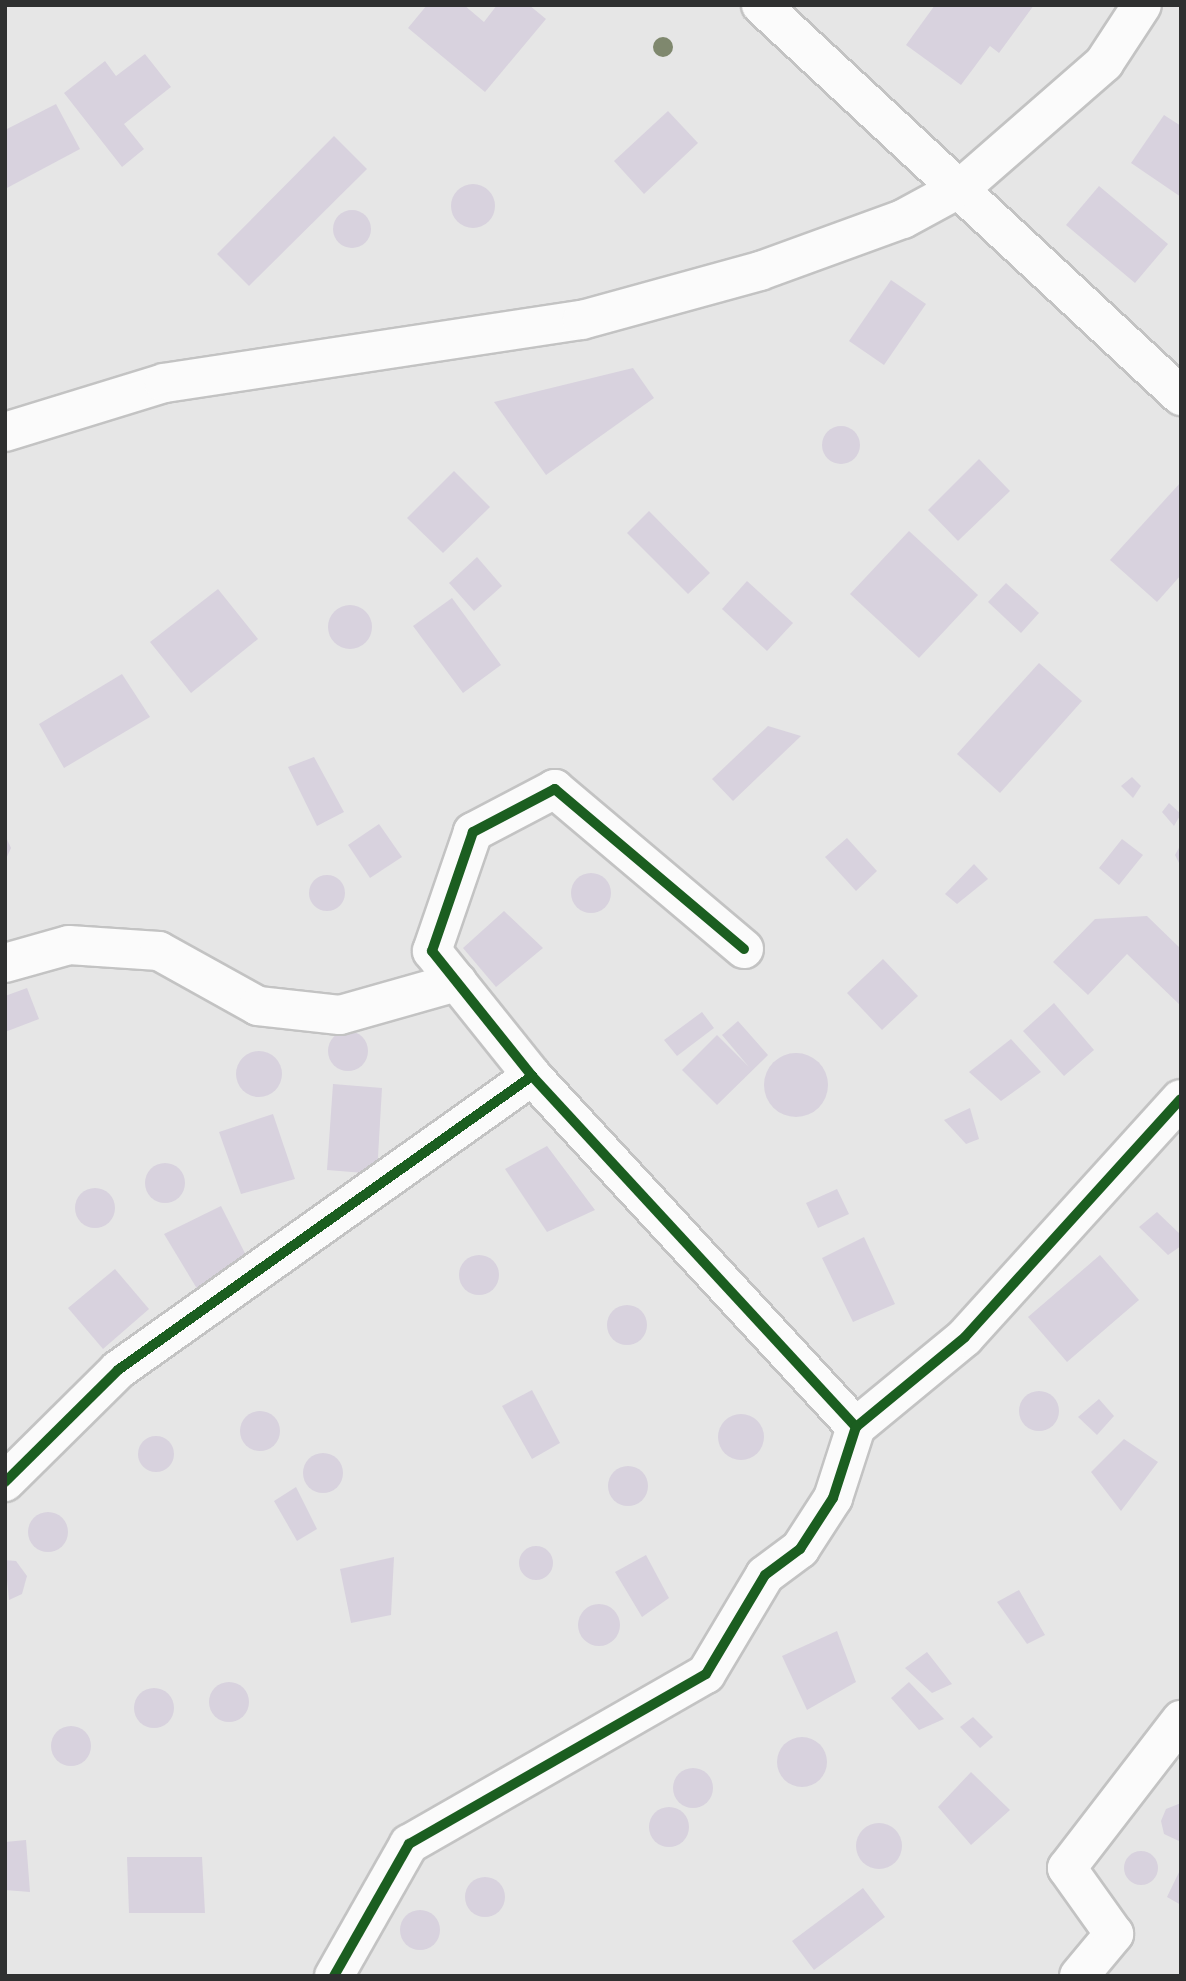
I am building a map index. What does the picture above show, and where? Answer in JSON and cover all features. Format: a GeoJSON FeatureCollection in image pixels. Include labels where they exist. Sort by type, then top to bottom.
{"type":"FeatureCollection","features":[{"type":"Feature","properties":{"kind":"street"},"geometry":{"type":"LineString","coordinates":[[761,5],[962,187],[1181,396]]}},
{"type":"Feature","properties":{"kind":"street"},"geometry":{"type":"LineString","coordinates":[[5,432],[164,383],[582,320],[760,271],[903,219],[962,187],[1104,63],[1142,5]]}},
{"type":"Feature","properties":{"kind":"street"},"geometry":{"type":"LineString","coordinates":[[744,948],[555,789],[473,832],[432,951],[532,1076],[856,1427]]}},
{"type":"Feature","properties":{"kind":"street"},"geometry":{"type":"LineString","coordinates":[[5,963],[69,945],[159,951],[258,1006],[340,1015],[457,982]]}},
{"type":"Feature","properties":{"kind":"street"},"geometry":{"type":"LineString","coordinates":[[5,1482],[118,1370],[532,1076]]}},
{"type":"Feature","properties":{"kind":"street"},"geometry":{"type":"LineString","coordinates":[[334,1976],[409,1844],[706,1674],[765,1575],[800,1549],[833,1498],[856,1427],[965,1337],[1181,1099]]}},
{"type":"Feature","properties":{"kind":"street"},"geometry":{"type":"LineString","coordinates":[[1079,1976],[1114,1934],[1067,1868],[1181,1720]]}},
{"type":"Feature","properties":{"kind":"building"},"geometry":{"type":"Polygon","coordinates":[[[427,5],[464,5],[484,22],[497,5],[529,5],[546,19],[485,92],[408,28],[427,5]]]}},
{"type":"Feature","properties":{"kind":"building"},"geometry":{"type":"Polygon","coordinates":[[[935,5],[1034,5],[999,53],[990,46],[961,85],[906,45],[935,5]]]}},
{"type":"Feature","properties":{"kind":"building"},"geometry":{"type":"Polygon","coordinates":[[[145,54],[171,87],[124,124],[144,149],[122,167],[64,93],[105,61],[116,76],[145,54]]]}},
{"type":"Feature","properties":{"kind":"building"},"geometry":{"type":"Polygon","coordinates":[[[56,104],[80,149],[5,189],[5,130],[56,104]]]}},
{"type":"Feature","properties":{"kind":"building"},"geometry":{"type":"Polygon","coordinates":[[[668,111],[698,143],[644,194],[614,161],[668,111]]]}},
{"type":"Feature","properties":{"kind":"building"},"geometry":{"type":"Polygon","coordinates":[[[1164,115],[1181,126],[1181,197],[1131,163],[1164,115]]]}},
{"type":"Feature","properties":{"kind":"building"},"geometry":{"type":"Polygon","coordinates":[[[334,136],[367,169],[249,286],[217,254],[334,136]]]}},
{"type":"Feature","properties":{"kind":"building"},"geometry":{"type":"Polygon","coordinates":[[[473,184],[488,191],[495,206],[488,221],[473,228],[458,221],[451,206],[458,191],[473,184]]]}},
{"type":"Feature","properties":{"kind":"building"},"geometry":{"type":"Polygon","coordinates":[[[1099,186],[1168,244],[1135,283],[1066,225],[1099,186]]]}},
{"type":"Feature","properties":{"kind":"building"},"geometry":{"type":"Polygon","coordinates":[[[352,210],[366,215],[371,229],[366,243],[352,248],[338,243],[333,229],[338,215],[352,210]]]}},
{"type":"Feature","properties":{"kind":"building"},"geometry":{"type":"Polygon","coordinates":[[[891,280],[926,304],[884,365],[849,341],[891,280]]]}},
{"type":"Feature","properties":{"kind":"building"},"geometry":{"type":"Polygon","coordinates":[[[633,368],[654,398],[546,475],[494,402],[633,368]]]}},
{"type":"Feature","properties":{"kind":"building"},"geometry":{"type":"Polygon","coordinates":[[[841,426],[855,431],[860,445],[855,459],[841,464],[827,459],[822,445],[827,431],[841,426]]]}},
{"type":"Feature","properties":{"kind":"building"},"geometry":{"type":"Polygon","coordinates":[[[979,459],[1010,491],[958,541],[928,510],[979,459]]]}},
{"type":"Feature","properties":{"kind":"building"},"geometry":{"type":"Polygon","coordinates":[[[454,471],[490,507],[443,553],[407,518],[454,471]]]}},
{"type":"Feature","properties":{"kind":"building"},"geometry":{"type":"Polygon","coordinates":[[[1181,482],[1181,575],[1157,602],[1110,560],[1181,482]]]}},
{"type":"Feature","properties":{"kind":"building"},"geometry":{"type":"Polygon","coordinates":[[[649,511],[710,573],[688,594],[627,533],[649,511]]]}},
{"type":"Feature","properties":{"kind":"building"},"geometry":{"type":"Polygon","coordinates":[[[909,531],[978,595],[919,658],[850,594],[909,531]]]}},
{"type":"Feature","properties":{"kind":"building"},"geometry":{"type":"Polygon","coordinates":[[[477,557],[502,586],[474,611],[449,583],[477,557]]]}},
{"type":"Feature","properties":{"kind":"building"},"geometry":{"type":"Polygon","coordinates":[[[747,581],[793,623],[767,651],[722,609],[747,581]]]}},
{"type":"Feature","properties":{"kind":"building"},"geometry":{"type":"Polygon","coordinates":[[[1006,583],[1039,613],[1021,633],[988,602],[1006,583]]]}},
{"type":"Feature","properties":{"kind":"building"},"geometry":{"type":"Polygon","coordinates":[[[218,589],[258,639],[191,693],[150,642],[218,589]]]}},
{"type":"Feature","properties":{"kind":"building"},"geometry":{"type":"Polygon","coordinates":[[[452,598],[501,665],[463,693],[413,626],[452,598]]]}},
{"type":"Feature","properties":{"kind":"building"},"geometry":{"type":"Polygon","coordinates":[[[350,605],[365,612],[372,627],[365,642],[350,649],[335,642],[328,627],[335,612],[350,605]]]}},
{"type":"Feature","properties":{"kind":"building"},"geometry":{"type":"Polygon","coordinates":[[[1039,663],[1082,701],[1000,793],[957,754],[1039,663]]]}},
{"type":"Feature","properties":{"kind":"building"},"geometry":{"type":"Polygon","coordinates":[[[122,674],[150,717],[64,768],[39,724],[122,674]]]}},
{"type":"Feature","properties":{"kind":"building"},"geometry":{"type":"Polygon","coordinates":[[[768,726],[801,736],[733,801],[712,779],[768,726]]]}},
{"type":"Feature","properties":{"kind":"building"},"geometry":{"type":"Polygon","coordinates":[[[314,757],[344,812],[317,826],[288,767],[314,757]]]}},
{"type":"Feature","properties":{"kind":"building"},"geometry":{"type":"Polygon","coordinates":[[[1132,777],[1141,786],[1133,798],[1121,786],[1132,777]]]}},
{"type":"Feature","properties":{"kind":"building"},"geometry":{"type":"Polygon","coordinates":[[[1169,803],[1181,814],[1174,826],[1162,812],[1169,803]]]}},
{"type":"Feature","properties":{"kind":"building"},"geometry":{"type":"Polygon","coordinates":[[[379,824],[402,857],[370,878],[348,845],[379,824]]]}},
{"type":"Feature","properties":{"kind":"building"},"geometry":{"type":"Polygon","coordinates":[[[5,835],[11,848],[5,861],[5,835]]]}},
{"type":"Feature","properties":{"kind":"building"},"geometry":{"type":"Polygon","coordinates":[[[847,838],[877,871],[856,891],[825,857],[847,838]]]}},
{"type":"Feature","properties":{"kind":"building"},"geometry":{"type":"Polygon","coordinates":[[[1122,839],[1143,855],[1119,885],[1099,868],[1122,839]]]}},
{"type":"Feature","properties":{"kind":"building"},"geometry":{"type":"Polygon","coordinates":[[[1181,844],[1181,867],[1175,855],[1181,844]]]}},
{"type":"Feature","properties":{"kind":"building"},"geometry":{"type":"Polygon","coordinates":[[[974,864],[988,879],[957,904],[945,894],[974,864]]]}},
{"type":"Feature","properties":{"kind":"building"},"geometry":{"type":"Polygon","coordinates":[[[591,873],[605,879],[611,893],[605,907],[591,913],[577,907],[571,893],[577,879],[591,873]]]}},
{"type":"Feature","properties":{"kind":"building"},"geometry":{"type":"Polygon","coordinates":[[[327,875],[339,881],[345,893],[339,905],[327,911],[315,905],[309,893],[315,881],[327,875]]]}},
{"type":"Feature","properties":{"kind":"building"},"geometry":{"type":"Polygon","coordinates":[[[504,911],[543,948],[496,987],[463,948],[504,911]]]}},
{"type":"Feature","properties":{"kind":"building"},"geometry":{"type":"Polygon","coordinates":[[[1147,916],[1181,949],[1181,1006],[1127,954],[1088,995],[1053,962],[1095,919],[1147,916]]]}},
{"type":"Feature","properties":{"kind":"building"},"geometry":{"type":"Polygon","coordinates":[[[883,959],[918,996],[882,1030],[847,993],[883,959]]]}},
{"type":"Feature","properties":{"kind":"building"},"geometry":{"type":"Polygon","coordinates":[[[27,988],[39,1019],[5,1032],[5,996],[27,988]]]}},
{"type":"Feature","properties":{"kind":"building"},"geometry":{"type":"Polygon","coordinates":[[[1054,1003],[1094,1050],[1064,1076],[1023,1031],[1054,1003]]]}},
{"type":"Feature","properties":{"kind":"building"},"geometry":{"type":"Polygon","coordinates":[[[702,1012],[714,1028],[677,1056],[664,1040],[702,1012]]]}},
{"type":"Feature","properties":{"kind":"building"},"geometry":{"type":"Polygon","coordinates":[[[738,1021],[768,1055],[717,1105],[682,1070],[717,1035],[749,1067],[722,1035],[738,1021]]]}},
{"type":"Feature","properties":{"kind":"building"},"geometry":{"type":"Polygon","coordinates":[[[348,1031],[362,1037],[368,1051],[362,1065],[348,1071],[334,1065],[328,1051],[334,1037],[348,1031]]]}},
{"type":"Feature","properties":{"kind":"building"},"geometry":{"type":"Polygon","coordinates":[[[1011,1039],[1041,1072],[1001,1101],[969,1072],[1011,1039]]]}},
{"type":"Feature","properties":{"kind":"building"},"geometry":{"type":"Polygon","coordinates":[[[259,1051],[275,1058],[282,1074],[275,1090],[259,1097],[243,1090],[236,1074],[243,1058],[259,1051]]]}},
{"type":"Feature","properties":{"kind":"building"},"geometry":{"type":"Polygon","coordinates":[[[790,1053],[802,1053],[819,1062],[826,1073],[826,1097],[819,1108],[802,1117],[790,1117],[778,1112],[769,1103],[764,1091],[764,1079],[769,1067],[778,1058],[790,1053]]]}},
{"type":"Feature","properties":{"kind":"building"},"geometry":{"type":"Polygon","coordinates":[[[333,1084],[382,1088],[377,1174],[327,1170],[333,1084]]]}},
{"type":"Feature","properties":{"kind":"building"},"geometry":{"type":"Polygon","coordinates":[[[970,1108],[979,1139],[966,1144],[944,1120],[970,1108]]]}},
{"type":"Feature","properties":{"kind":"building"},"geometry":{"type":"Polygon","coordinates":[[[273,1114],[295,1179],[241,1194],[219,1132],[273,1114]]]}},
{"type":"Feature","properties":{"kind":"building"},"geometry":{"type":"Polygon","coordinates":[[[547,1146],[595,1210],[547,1232],[505,1169],[547,1146]]]}},
{"type":"Feature","properties":{"kind":"building"},"geometry":{"type":"Polygon","coordinates":[[[165,1163],[179,1169],[185,1183],[179,1197],[165,1203],[151,1197],[145,1183],[151,1169],[165,1163]]]}},
{"type":"Feature","properties":{"kind":"building"},"geometry":{"type":"Polygon","coordinates":[[[95,1188],[109,1194],[115,1208],[109,1222],[95,1228],[81,1222],[75,1208],[81,1194],[95,1188]]]}},
{"type":"Feature","properties":{"kind":"building"},"geometry":{"type":"Polygon","coordinates":[[[837,1189],[849,1214],[818,1228],[806,1203],[837,1189]]]}},
{"type":"Feature","properties":{"kind":"building"},"geometry":{"type":"Polygon","coordinates":[[[221,1206],[251,1265],[199,1292],[164,1234],[221,1206]]]}},
{"type":"Feature","properties":{"kind":"building"},"geometry":{"type":"Polygon","coordinates":[[[1157,1212],[1181,1235],[1181,1246],[1168,1255],[1139,1227],[1157,1212]]]}},
{"type":"Feature","properties":{"kind":"building"},"geometry":{"type":"Polygon","coordinates":[[[864,1237],[895,1304],[853,1322],[822,1258],[864,1237]]]}},
{"type":"Feature","properties":{"kind":"building"},"geometry":{"type":"Polygon","coordinates":[[[479,1255],[493,1261],[499,1275],[493,1289],[479,1295],[465,1289],[459,1275],[465,1261],[479,1255]]]}},
{"type":"Feature","properties":{"kind":"building"},"geometry":{"type":"Polygon","coordinates":[[[1100,1255],[1139,1300],[1067,1362],[1028,1317],[1100,1255]]]}},
{"type":"Feature","properties":{"kind":"building"},"geometry":{"type":"Polygon","coordinates":[[[115,1269],[149,1309],[103,1349],[68,1308],[115,1269]]]}},
{"type":"Feature","properties":{"kind":"building"},"geometry":{"type":"Polygon","coordinates":[[[627,1305],[641,1311],[647,1325],[641,1339],[627,1345],[613,1339],[607,1325],[613,1311],[627,1305]]]}},
{"type":"Feature","properties":{"kind":"building"},"geometry":{"type":"Polygon","coordinates":[[[532,1390],[560,1443],[532,1459],[502,1406],[532,1390]]]}},
{"type":"Feature","properties":{"kind":"building"},"geometry":{"type":"Polygon","coordinates":[[[1039,1391],[1053,1397],[1059,1411],[1053,1425],[1039,1431],[1025,1425],[1019,1411],[1025,1397],[1039,1391]]]}},
{"type":"Feature","properties":{"kind":"building"},"geometry":{"type":"Polygon","coordinates":[[[1099,1399],[1114,1416],[1097,1435],[1078,1417],[1099,1399]]]}},
{"type":"Feature","properties":{"kind":"building"},"geometry":{"type":"Polygon","coordinates":[[[260,1411],[274,1417],[280,1431],[274,1445],[260,1451],[246,1445],[240,1431],[246,1417],[260,1411]]]}},
{"type":"Feature","properties":{"kind":"building"},"geometry":{"type":"Polygon","coordinates":[[[741,1414],[757,1421],[764,1437],[757,1453],[741,1460],[725,1453],[718,1437],[725,1421],[741,1414]]]}},
{"type":"Feature","properties":{"kind":"building"},"geometry":{"type":"Polygon","coordinates":[[[156,1436],[169,1441],[174,1454],[169,1467],[156,1472],[143,1467],[138,1454],[143,1441],[156,1436]]]}},
{"type":"Feature","properties":{"kind":"building"},"geometry":{"type":"Polygon","coordinates":[[[1124,1439],[1158,1462],[1121,1511],[1091,1472],[1124,1439]]]}},
{"type":"Feature","properties":{"kind":"building"},"geometry":{"type":"Polygon","coordinates":[[[323,1453],[337,1459],[343,1473],[337,1487],[323,1493],[309,1487],[303,1473],[309,1459],[323,1453]]]}},
{"type":"Feature","properties":{"kind":"building"},"geometry":{"type":"Polygon","coordinates":[[[628,1466],[642,1472],[648,1486],[642,1500],[628,1506],[614,1500],[608,1486],[614,1472],[628,1466]]]}},
{"type":"Feature","properties":{"kind":"building"},"geometry":{"type":"Polygon","coordinates":[[[296,1487],[317,1529],[297,1541],[274,1501],[296,1487]]]}},
{"type":"Feature","properties":{"kind":"building"},"geometry":{"type":"Polygon","coordinates":[[[48,1512],[62,1518],[68,1532],[62,1546],[48,1552],[34,1546],[28,1532],[34,1518],[48,1512]]]}},
{"type":"Feature","properties":{"kind":"building"},"geometry":{"type":"Polygon","coordinates":[[[536,1546],[548,1551],[553,1563],[548,1575],[536,1580],[524,1575],[519,1563],[524,1551],[536,1546]]]}},
{"type":"Feature","properties":{"kind":"building"},"geometry":{"type":"Polygon","coordinates":[[[646,1555],[669,1598],[642,1617],[615,1572],[646,1555]]]}},
{"type":"Feature","properties":{"kind":"building"},"geometry":{"type":"Polygon","coordinates":[[[394,1557],[391,1615],[351,1623],[340,1569],[394,1557]]]}},
{"type":"Feature","properties":{"kind":"building"},"geometry":{"type":"Polygon","coordinates":[[[5,1560],[16,1561],[27,1576],[22,1594],[9,1600],[5,1560]]]}},
{"type":"Feature","properties":{"kind":"building"},"geometry":{"type":"Polygon","coordinates":[[[1019,1590],[1045,1635],[1027,1644],[997,1602],[1019,1590]]]}},
{"type":"Feature","properties":{"kind":"building"},"geometry":{"type":"Polygon","coordinates":[[[599,1604],[614,1610],[620,1625],[614,1640],[599,1646],[584,1640],[578,1625],[584,1610],[599,1604]]]}},
{"type":"Feature","properties":{"kind":"building"},"geometry":{"type":"Polygon","coordinates":[[[837,1631],[856,1682],[807,1710],[782,1656],[837,1631]]]}},
{"type":"Feature","properties":{"kind":"building"},"geometry":{"type":"Polygon","coordinates":[[[927,1652],[952,1684],[932,1693],[905,1668],[927,1652]]]}},
{"type":"Feature","properties":{"kind":"building"},"geometry":{"type":"Polygon","coordinates":[[[229,1682],[243,1688],[249,1702],[243,1716],[229,1722],[215,1716],[209,1702],[215,1688],[229,1682]]]}},
{"type":"Feature","properties":{"kind":"building"},"geometry":{"type":"Polygon","coordinates":[[[909,1682],[944,1719],[919,1730],[891,1698],[909,1682]]]}},
{"type":"Feature","properties":{"kind":"building"},"geometry":{"type":"Polygon","coordinates":[[[154,1688],[168,1694],[174,1708],[168,1722],[154,1728],[140,1722],[134,1708],[140,1694],[154,1688]]]}},
{"type":"Feature","properties":{"kind":"building"},"geometry":{"type":"Polygon","coordinates":[[[973,1717],[993,1737],[980,1748],[960,1727],[973,1717]]]}},
{"type":"Feature","properties":{"kind":"building"},"geometry":{"type":"Polygon","coordinates":[[[71,1726],[85,1732],[91,1746],[85,1760],[71,1766],[57,1760],[51,1746],[57,1732],[71,1726]]]}},
{"type":"Feature","properties":{"kind":"building"},"geometry":{"type":"Polygon","coordinates":[[[802,1737],[820,1744],[827,1762],[820,1780],[802,1787],[784,1780],[777,1762],[784,1744],[802,1737]]]}},
{"type":"Feature","properties":{"kind":"building"},"geometry":{"type":"Polygon","coordinates":[[[693,1768],[707,1774],[713,1788],[707,1802],[693,1808],[679,1802],[673,1788],[679,1774],[693,1768]]]}},
{"type":"Feature","properties":{"kind":"building"},"geometry":{"type":"Polygon","coordinates":[[[971,1772],[1010,1810],[971,1845],[938,1807],[971,1772]]]}},
{"type":"Feature","properties":{"kind":"building"},"geometry":{"type":"Polygon","coordinates":[[[1181,1803],[1181,1842],[1164,1834],[1161,1821],[1166,1809],[1181,1803]]]}},
{"type":"Feature","properties":{"kind":"building"},"geometry":{"type":"Polygon","coordinates":[[[669,1807],[683,1813],[689,1827],[683,1841],[669,1847],[655,1841],[649,1827],[655,1813],[669,1807]]]}},
{"type":"Feature","properties":{"kind":"building"},"geometry":{"type":"Polygon","coordinates":[[[879,1823],[895,1830],[902,1846],[895,1862],[879,1869],[863,1862],[856,1846],[863,1830],[879,1823]]]}},
{"type":"Feature","properties":{"kind":"building"},"geometry":{"type":"Polygon","coordinates":[[[26,1840],[30,1892],[5,1890],[5,1842],[26,1840]]]}},
{"type":"Feature","properties":{"kind":"building"},"geometry":{"type":"Polygon","coordinates":[[[1141,1851],[1153,1856],[1158,1868],[1153,1880],[1141,1885],[1129,1880],[1124,1868],[1129,1856],[1141,1851]]]}},
{"type":"Feature","properties":{"kind":"building"},"geometry":{"type":"Polygon","coordinates":[[[127,1857],[202,1857],[205,1913],[129,1913],[127,1857]]]}},
{"type":"Feature","properties":{"kind":"building"},"geometry":{"type":"Polygon","coordinates":[[[1181,1868],[1181,1905],[1167,1897],[1181,1868]]]}},
{"type":"Feature","properties":{"kind":"building"},"geometry":{"type":"Polygon","coordinates":[[[485,1877],[499,1883],[505,1897],[499,1911],[485,1917],[471,1911],[465,1897],[471,1883],[485,1877]]]}},
{"type":"Feature","properties":{"kind":"building"},"geometry":{"type":"Polygon","coordinates":[[[863,1888],[885,1917],[814,1970],[792,1941],[863,1888]]]}},
{"type":"Feature","properties":{"kind":"building"},"geometry":{"type":"Polygon","coordinates":[[[420,1910],[434,1916],[440,1930],[434,1944],[420,1950],[406,1944],[400,1930],[406,1916],[420,1910]]]}},
{"type":"Feature","properties":{"kind":"cycle path"},"geometry":{"type":"LineString","coordinates":[[744,949],[555,789],[473,832],[432,951],[532,1076],[856,1427]]}},
{"type":"Feature","properties":{"kind":"cycle path"},"geometry":{"type":"LineString","coordinates":[[5,1482],[118,1370],[532,1076]]}},
{"type":"Feature","properties":{"kind":"cycle path"},"geometry":{"type":"LineString","coordinates":[[334,1976],[409,1844],[706,1674],[765,1575],[800,1549],[833,1498],[856,1427],[965,1337],[1181,1099]]}}]}
